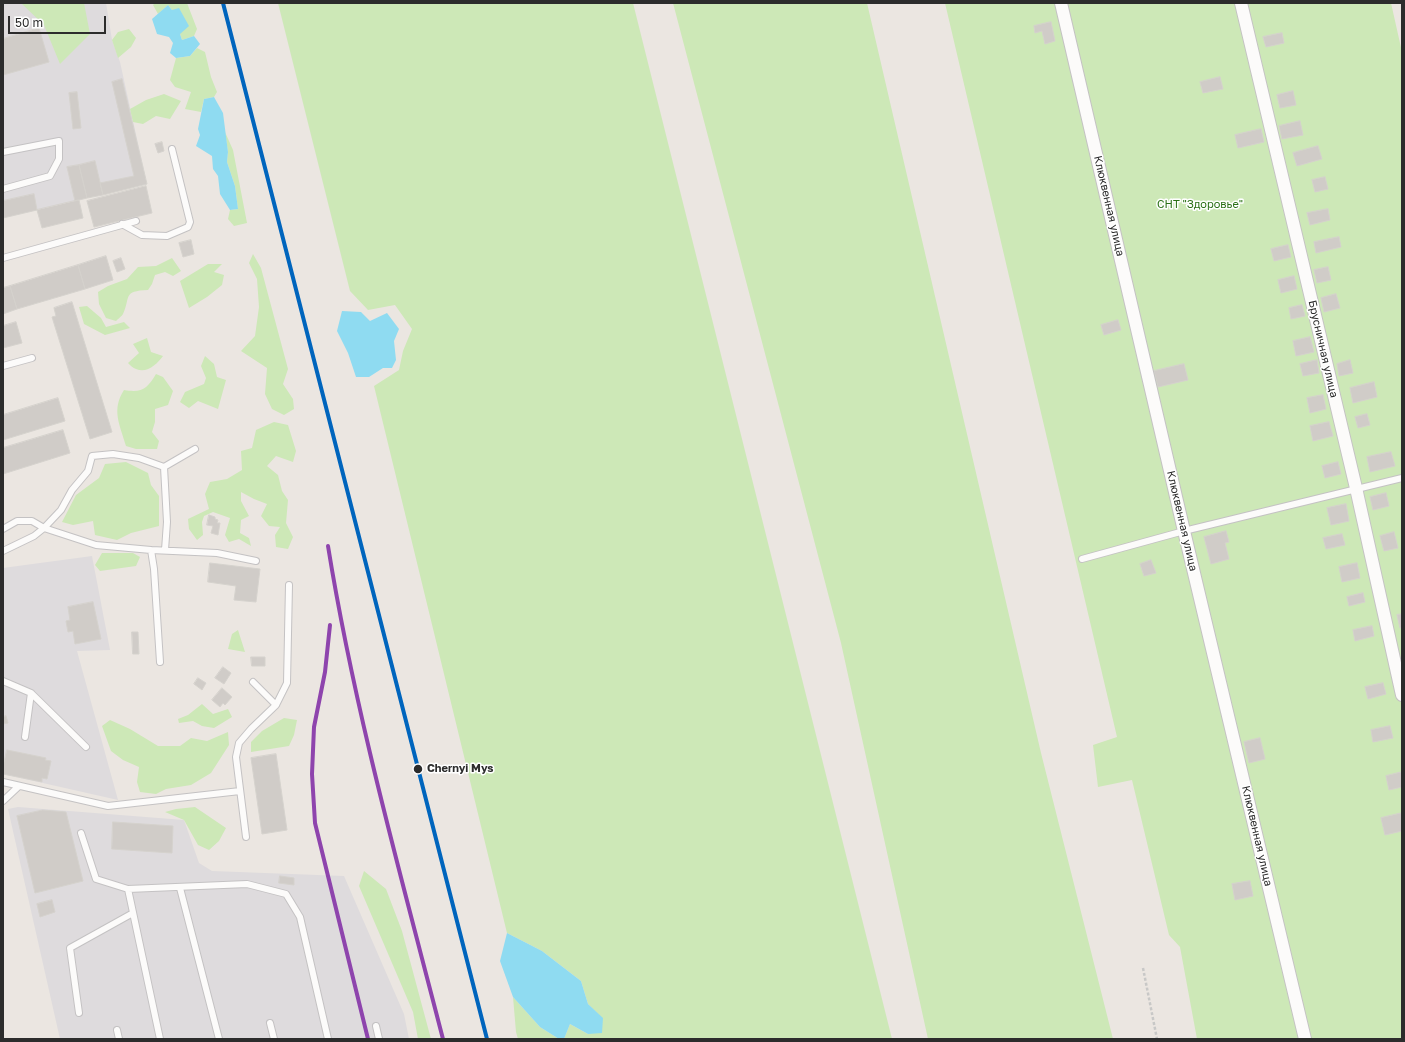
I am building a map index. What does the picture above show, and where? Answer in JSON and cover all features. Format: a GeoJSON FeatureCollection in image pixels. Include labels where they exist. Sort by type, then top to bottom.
{"type":"FeatureCollection","features":[{"type":"Feature","properties":{"kind":"street","name":"Клюквенная улица"},"geometry":{"type":"LineString","coordinates":[[1061,3],[1184,531],[1305,1039]]}},
{"type":"Feature","properties":{"kind":"street","name":"Брусничная улица"},"geometry":{"type":"LineString","coordinates":[[1241,3],[1356,488],[1402,695]]}},
{"type":"Feature","properties":{"kind":"lane"},"geometry":{"type":"LineString","coordinates":[[3,152],[59,140],[59,159],[50,176],[3,189]]}},
{"type":"Feature","properties":{"kind":"lane"},"geometry":{"type":"LineString","coordinates":[[122,224],[142,235],[167,236],[188,227],[190,222],[172,149]]}},
{"type":"Feature","properties":{"kind":"lane"},"geometry":{"type":"LineString","coordinates":[[3,258],[136,220]]}},
{"type":"Feature","properties":{"kind":"lane"},"geometry":{"type":"LineString","coordinates":[[3,366],[32,358]]}},
{"type":"Feature","properties":{"kind":"lane"},"geometry":{"type":"LineString","coordinates":[[3,551],[34,536],[61,510],[72,490],[88,471],[92,456],[113,454],[139,458],[164,467],[195,449]]}},
{"type":"Feature","properties":{"kind":"lane"},"geometry":{"type":"LineString","coordinates":[[164,467],[167,522],[165,550]]}},
{"type":"Feature","properties":{"kind":"lane"},"geometry":{"type":"LineString","coordinates":[[1082,559],[1184,531],[1402,478]]}},
{"type":"Feature","properties":{"kind":"lane"},"geometry":{"type":"LineString","coordinates":[[3,529],[17,521],[32,521],[44,528],[96,545],[151,550],[217,553],[256,561]]}},
{"type":"Feature","properties":{"kind":"lane"},"geometry":{"type":"LineString","coordinates":[[151,550],[154,568],[160,662]]}},
{"type":"Feature","properties":{"kind":"lane"},"geometry":{"type":"LineString","coordinates":[[246,837],[236,757],[239,744],[250,729],[276,705],[287,682],[289,585]]}},
{"type":"Feature","properties":{"kind":"lane"},"geometry":{"type":"LineString","coordinates":[[3,681],[31,693],[86,748]]}},
{"type":"Feature","properties":{"kind":"lane"},"geometry":{"type":"LineString","coordinates":[[253,682],[276,705]]}},
{"type":"Feature","properties":{"kind":"lane"},"geometry":{"type":"LineString","coordinates":[[25,737],[31,693]]}},
{"type":"Feature","properties":{"kind":"lane"},"geometry":{"type":"LineString","coordinates":[[3,782],[108,806],[240,790]]}},
{"type":"Feature","properties":{"kind":"lane"},"geometry":{"type":"LineString","coordinates":[[3,801],[19,786]]}},
{"type":"Feature","properties":{"kind":"lane"},"geometry":{"type":"LineString","coordinates":[[81,833],[96,879],[128,890],[247,884],[286,894],[300,917],[328,1039]]}},
{"type":"Feature","properties":{"kind":"lane"},"geometry":{"type":"LineString","coordinates":[[180,888],[219,1039]]}},
{"type":"Feature","properties":{"kind":"lane"},"geometry":{"type":"LineString","coordinates":[[128,890],[160,1039]]}},
{"type":"Feature","properties":{"kind":"lane"},"geometry":{"type":"LineString","coordinates":[[79,1013],[70,948],[133,913]]}},
{"type":"Feature","properties":{"kind":"lane"},"geometry":{"type":"LineString","coordinates":[[270,1023],[274,1039]]}},
{"type":"Feature","properties":{"kind":"lane"},"geometry":{"type":"LineString","coordinates":[[376,1026],[379,1039]]}},
{"type":"Feature","properties":{"kind":"lane"},"geometry":{"type":"LineString","coordinates":[[117,1030],[119,1039]]}},
{"type":"Feature","properties":{"kind":"path"},"geometry":{"type":"LineString","coordinates":[[1143,968],[1157,1039]]}},
{"type":"Feature","properties":{"kind":"shaded area"},"geometry":{"type":"Polygon","coordinates":[[[3,3],[106,3],[112,40],[120,62],[147,184],[3,218],[3,3]]]}},
{"type":"Feature","properties":{"kind":"shaded area"},"geometry":{"type":"Polygon","coordinates":[[[92,556],[110,650],[77,651],[118,800],[3,774],[3,568],[92,556]]]}},
{"type":"Feature","properties":{"kind":"shaded area"},"geometry":{"type":"Polygon","coordinates":[[[18,807],[184,820],[199,863],[212,871],[344,876],[404,1014],[409,1039],[60,1039],[8,809],[18,807]]]}},
{"type":"Feature","properties":{"kind":"green space"},"geometry":{"type":"Polygon","coordinates":[[[84,3],[90,34],[60,64],[44,25],[22,4],[84,3]]]}},
{"type":"Feature","properties":{"kind":"green space"},"geometry":{"type":"Polygon","coordinates":[[[155,3],[187,3],[197,29],[194,36],[182,40],[172,10],[168,5],[158,14],[153,5],[155,3]]]}},
{"type":"Feature","properties":{"kind":"green space"},"geometry":{"type":"Polygon","coordinates":[[[278,3],[633,3],[892,1039],[564,1039],[570,1024],[588,1034],[602,1018],[588,1004],[581,981],[542,951],[507,933],[374,386],[399,370],[403,351],[412,329],[395,305],[368,310],[350,291],[278,3]]]}},
{"type":"Feature","properties":{"kind":"green space"},"geometry":{"type":"Polygon","coordinates":[[[673,3],[867,3],[1041,753],[1113,1039],[928,1039],[841,643],[673,3]]]}},
{"type":"Feature","properties":{"kind":"green space","name":"СНТ \"Здоровье\""},"geometry":{"type":"Polygon","coordinates":[[[945,3],[1391,3],[1402,52],[1402,1039],[1197,1039],[1180,947],[1169,935],[1132,780],[1098,787],[1093,745],[1117,737],[945,3]]]}},
{"type":"Feature","properties":{"kind":"green space"},"geometry":{"type":"Polygon","coordinates":[[[129,29],[136,38],[131,47],[118,58],[112,40],[118,32],[129,29]]]}},
{"type":"Feature","properties":{"kind":"green space"},"geometry":{"type":"Polygon","coordinates":[[[197,48],[205,52],[211,77],[217,92],[214,97],[204,99],[201,112],[185,109],[191,92],[175,87],[170,80],[176,58],[190,56],[197,48]]]}},
{"type":"Feature","properties":{"kind":"green space"},"geometry":{"type":"Polygon","coordinates":[[[164,94],[181,101],[170,119],[156,116],[143,124],[133,122],[130,109],[146,100],[164,94]]]}},
{"type":"Feature","properties":{"kind":"green space"},"geometry":{"type":"Polygon","coordinates":[[[225,132],[233,150],[247,223],[234,226],[228,219],[230,210],[238,209],[235,186],[227,162],[228,152],[225,132]]]}},
{"type":"Feature","properties":{"kind":"green space"},"geometry":{"type":"Polygon","coordinates":[[[253,254],[261,268],[288,369],[283,384],[293,399],[294,409],[284,415],[272,409],[265,394],[267,368],[241,351],[255,336],[259,307],[257,279],[249,263],[253,254]]]}},
{"type":"Feature","properties":{"kind":"green space"},"geometry":{"type":"Polygon","coordinates":[[[172,258],[181,271],[173,276],[165,272],[155,275],[148,290],[134,292],[129,296],[121,317],[116,321],[106,318],[99,304],[98,292],[108,286],[127,279],[138,267],[156,266],[172,258]]]}},
{"type":"Feature","properties":{"kind":"green space"},"geometry":{"type":"Polygon","coordinates":[[[208,264],[222,264],[214,272],[224,275],[222,285],[207,297],[189,308],[180,281],[208,264]]]}},
{"type":"Feature","properties":{"kind":"green space"},"geometry":{"type":"Polygon","coordinates":[[[87,306],[101,318],[106,327],[124,322],[130,328],[105,335],[84,324],[79,307],[87,306]]]}},
{"type":"Feature","properties":{"kind":"green space"},"geometry":{"type":"Polygon","coordinates":[[[147,338],[151,352],[163,356],[158,362],[148,369],[140,370],[134,368],[128,363],[139,353],[133,344],[147,338]]]}},
{"type":"Feature","properties":{"kind":"green space"},"geometry":{"type":"Polygon","coordinates":[[[205,356],[214,364],[217,377],[226,380],[218,409],[198,401],[189,408],[180,402],[185,392],[204,384],[206,378],[201,366],[205,356]]]}},
{"type":"Feature","properties":{"kind":"green space"},"geometry":{"type":"Polygon","coordinates":[[[156,374],[163,377],[173,391],[168,405],[155,409],[155,422],[152,432],[159,441],[157,449],[136,449],[126,446],[119,424],[117,411],[120,397],[124,390],[135,391],[143,389],[150,383],[156,374]]]}},
{"type":"Feature","properties":{"kind":"green space"},"geometry":{"type":"Polygon","coordinates":[[[274,422],[288,425],[296,451],[293,462],[276,456],[267,466],[278,475],[282,491],[288,500],[286,523],[293,537],[288,549],[276,547],[275,535],[280,527],[269,526],[261,516],[267,504],[241,492],[241,501],[249,516],[241,520],[240,533],[249,538],[251,546],[239,539],[229,542],[225,535],[230,518],[213,512],[204,516],[202,522],[203,535],[197,540],[189,529],[188,519],[209,509],[205,494],[210,482],[227,479],[242,470],[241,451],[252,448],[256,430],[274,422]]]}},
{"type":"Feature","properties":{"kind":"green space"},"geometry":{"type":"Polygon","coordinates":[[[126,462],[148,473],[151,485],[159,496],[159,526],[131,533],[117,540],[95,535],[93,521],[73,525],[62,522],[76,495],[99,478],[105,464],[126,462]]]}},
{"type":"Feature","properties":{"kind":"green space"},"geometry":{"type":"Polygon","coordinates":[[[102,553],[133,553],[140,557],[136,566],[100,571],[95,565],[102,553]]]}},
{"type":"Feature","properties":{"kind":"green space"},"geometry":{"type":"Polygon","coordinates":[[[238,630],[245,652],[228,649],[232,634],[238,630]]]}},
{"type":"Feature","properties":{"kind":"green space"},"geometry":{"type":"Polygon","coordinates":[[[202,704],[213,714],[228,709],[232,717],[214,728],[202,726],[193,721],[179,723],[178,719],[188,715],[202,704]]]}},
{"type":"Feature","properties":{"kind":"green space"},"geometry":{"type":"Polygon","coordinates":[[[284,718],[297,720],[294,735],[289,746],[251,752],[251,742],[262,731],[284,718]]]}},
{"type":"Feature","properties":{"kind":"green space"},"geometry":{"type":"Polygon","coordinates":[[[110,720],[130,729],[158,746],[180,746],[191,738],[207,741],[228,732],[229,745],[211,773],[191,785],[166,789],[156,794],[140,792],[137,782],[139,767],[123,760],[111,751],[102,726],[110,720]]]}},
{"type":"Feature","properties":{"kind":"green space"},"geometry":{"type":"Polygon","coordinates":[[[195,807],[226,828],[219,841],[209,850],[198,845],[184,820],[165,812],[195,807]]]}},
{"type":"Feature","properties":{"kind":"green space"},"geometry":{"type":"Polygon","coordinates":[[[364,871],[386,889],[402,931],[431,1039],[418,1039],[413,1012],[359,886],[364,871]]]}},
{"type":"Feature","properties":{"kind":"green space"},"geometry":{"type":"Polygon","coordinates":[[[513,997],[540,1027],[559,1039],[518,1039],[513,997]]]}},
{"type":"Feature","properties":{"kind":"water"},"geometry":{"type":"Polygon","coordinates":[[[168,5],[172,10],[179,8],[189,26],[180,34],[182,40],[194,36],[200,44],[190,56],[176,58],[170,53],[173,43],[169,37],[157,34],[152,19],[168,5]]]}},
{"type":"Feature","properties":{"kind":"water"},"geometry":{"type":"Polygon","coordinates":[[[214,97],[223,113],[228,152],[227,162],[235,186],[238,209],[230,210],[220,194],[218,176],[213,169],[212,156],[196,146],[200,135],[198,129],[204,99],[214,97]]]}},
{"type":"Feature","properties":{"kind":"water"},"geometry":{"type":"Polygon","coordinates":[[[342,311],[361,312],[370,321],[387,313],[399,329],[394,341],[396,360],[392,368],[383,368],[369,377],[356,377],[348,353],[337,331],[342,311]]]}},
{"type":"Feature","properties":{"kind":"water"},"geometry":{"type":"Polygon","coordinates":[[[507,933],[542,951],[581,981],[588,1004],[603,1018],[602,1033],[588,1034],[570,1024],[564,1039],[559,1039],[540,1027],[513,997],[500,961],[507,933]]]}},
{"type":"Feature","properties":{"kind":"building"},"geometry":{"type":"Polygon","coordinates":[[[1051,22],[1055,41],[1045,44],[1042,31],[1035,33],[1034,26],[1051,22]]]}},
{"type":"Feature","properties":{"kind":"building"},"geometry":{"type":"Polygon","coordinates":[[[39,28],[49,62],[3,75],[3,39],[39,28]]]}},
{"type":"Feature","properties":{"kind":"building"},"geometry":{"type":"Polygon","coordinates":[[[1282,33],[1284,43],[1266,47],[1263,37],[1282,33]]]}},
{"type":"Feature","properties":{"kind":"building"},"geometry":{"type":"Polygon","coordinates":[[[1220,77],[1223,89],[1203,93],[1200,82],[1220,77]]]}},
{"type":"Feature","properties":{"kind":"building"},"geometry":{"type":"Polygon","coordinates":[[[122,79],[147,184],[103,195],[100,183],[134,176],[112,82],[122,79]]]}},
{"type":"Feature","properties":{"kind":"building"},"geometry":{"type":"Polygon","coordinates":[[[1293,91],[1296,105],[1280,108],[1277,95],[1293,91]]]}},
{"type":"Feature","properties":{"kind":"building"},"geometry":{"type":"Polygon","coordinates":[[[77,92],[81,128],[73,129],[69,93],[77,92]]]}},
{"type":"Feature","properties":{"kind":"building"},"geometry":{"type":"Polygon","coordinates":[[[1300,121],[1303,135],[1282,139],[1279,126],[1300,121]]]}},
{"type":"Feature","properties":{"kind":"building"},"geometry":{"type":"Polygon","coordinates":[[[1261,129],[1264,142],[1238,148],[1235,135],[1261,129]]]}},
{"type":"Feature","properties":{"kind":"building"},"geometry":{"type":"Polygon","coordinates":[[[162,142],[164,151],[158,153],[155,144],[162,142]]]}},
{"type":"Feature","properties":{"kind":"building"},"geometry":{"type":"Polygon","coordinates":[[[1318,146],[1322,159],[1297,166],[1293,153],[1318,146]]]}},
{"type":"Feature","properties":{"kind":"building"},"geometry":{"type":"Polygon","coordinates":[[[95,161],[103,195],[87,198],[79,165],[95,161]]]}},
{"type":"Feature","properties":{"kind":"building"},"geometry":{"type":"Polygon","coordinates":[[[79,165],[87,198],[75,201],[67,167],[79,165]]]}},
{"type":"Feature","properties":{"kind":"building"},"geometry":{"type":"Polygon","coordinates":[[[1325,177],[1328,189],[1315,192],[1312,180],[1325,177]]]}},
{"type":"Feature","properties":{"kind":"building"},"geometry":{"type":"Polygon","coordinates":[[[146,186],[152,213],[94,227],[87,201],[146,186]]]}},
{"type":"Feature","properties":{"kind":"building"},"geometry":{"type":"Polygon","coordinates":[[[34,194],[37,210],[3,218],[3,201],[34,194]]]}},
{"type":"Feature","properties":{"kind":"building"},"geometry":{"type":"Polygon","coordinates":[[[79,200],[83,218],[42,228],[37,210],[79,200]]]}},
{"type":"Feature","properties":{"kind":"building"},"geometry":{"type":"Polygon","coordinates":[[[1328,209],[1330,220],[1310,225],[1307,213],[1328,209]]]}},
{"type":"Feature","properties":{"kind":"building"},"geometry":{"type":"Polygon","coordinates":[[[1339,237],[1341,247],[1316,253],[1314,242],[1339,237]]]}},
{"type":"Feature","properties":{"kind":"building"},"geometry":{"type":"Polygon","coordinates":[[[191,240],[194,254],[183,257],[179,243],[191,240]]]}},
{"type":"Feature","properties":{"kind":"building"},"geometry":{"type":"Polygon","coordinates":[[[1288,245],[1291,257],[1274,261],[1271,249],[1288,245]]]}},
{"type":"Feature","properties":{"kind":"building"},"geometry":{"type":"Polygon","coordinates":[[[106,256],[113,280],[85,289],[78,265],[106,256]]]}},
{"type":"Feature","properties":{"kind":"building"},"geometry":{"type":"Polygon","coordinates":[[[121,258],[125,269],[117,272],[113,261],[121,258]]]}},
{"type":"Feature","properties":{"kind":"building"},"geometry":{"type":"Polygon","coordinates":[[[78,265],[85,289],[17,309],[10,286],[78,265]]]}},
{"type":"Feature","properties":{"kind":"building"},"geometry":{"type":"Polygon","coordinates":[[[1328,267],[1331,280],[1317,283],[1314,270],[1328,267]]]}},
{"type":"Feature","properties":{"kind":"building"},"geometry":{"type":"Polygon","coordinates":[[[1294,276],[1297,289],[1281,293],[1278,280],[1294,276]]]}},
{"type":"Feature","properties":{"kind":"building"},"geometry":{"type":"Polygon","coordinates":[[[10,286],[17,309],[3,314],[3,288],[10,286]]]}},
{"type":"Feature","properties":{"kind":"building"},"geometry":{"type":"Polygon","coordinates":[[[1336,294],[1340,308],[1324,312],[1321,298],[1336,294]]]}},
{"type":"Feature","properties":{"kind":"building"},"geometry":{"type":"Polygon","coordinates":[[[72,302],[112,432],[90,439],[52,317],[56,316],[54,308],[72,302]]]}},
{"type":"Feature","properties":{"kind":"building"},"geometry":{"type":"Polygon","coordinates":[[[1302,305],[1305,316],[1291,319],[1289,308],[1302,305]]]}},
{"type":"Feature","properties":{"kind":"building"},"geometry":{"type":"Polygon","coordinates":[[[1118,320],[1121,330],[1104,335],[1101,325],[1118,320]]]}},
{"type":"Feature","properties":{"kind":"building"},"geometry":{"type":"Polygon","coordinates":[[[16,322],[22,343],[3,348],[3,326],[16,322]]]}},
{"type":"Feature","properties":{"kind":"building"},"geometry":{"type":"Polygon","coordinates":[[[1310,337],[1314,352],[1296,356],[1293,341],[1310,337]]]}},
{"type":"Feature","properties":{"kind":"building"},"geometry":{"type":"Polygon","coordinates":[[[1317,360],[1319,373],[1303,376],[1300,364],[1317,360]]]}},
{"type":"Feature","properties":{"kind":"building"},"geometry":{"type":"Polygon","coordinates":[[[1350,360],[1353,373],[1339,376],[1337,364],[1350,360]]]}},
{"type":"Feature","properties":{"kind":"building"},"geometry":{"type":"Polygon","coordinates":[[[1184,364],[1188,380],[1158,387],[1154,371],[1184,364]]]}},
{"type":"Feature","properties":{"kind":"building"},"geometry":{"type":"Polygon","coordinates":[[[1374,382],[1377,397],[1353,403],[1350,388],[1374,382]]]}},
{"type":"Feature","properties":{"kind":"building"},"geometry":{"type":"Polygon","coordinates":[[[1323,395],[1326,409],[1310,413],[1307,398],[1323,395]]]}},
{"type":"Feature","properties":{"kind":"building"},"geometry":{"type":"Polygon","coordinates":[[[58,398],[65,421],[3,440],[3,415],[58,398]]]}},
{"type":"Feature","properties":{"kind":"building"},"geometry":{"type":"Polygon","coordinates":[[[1367,414],[1370,425],[1358,428],[1355,417],[1367,414]]]}},
{"type":"Feature","properties":{"kind":"building"},"geometry":{"type":"Polygon","coordinates":[[[1329,422],[1333,436],[1313,441],[1310,426],[1329,422]]]}},
{"type":"Feature","properties":{"kind":"building"},"geometry":{"type":"Polygon","coordinates":[[[63,430],[70,453],[3,474],[3,448],[63,430]]]}},
{"type":"Feature","properties":{"kind":"building"},"geometry":{"type":"Polygon","coordinates":[[[1391,452],[1395,466],[1370,472],[1367,457],[1391,452]]]}},
{"type":"Feature","properties":{"kind":"building"},"geometry":{"type":"Polygon","coordinates":[[[1338,462],[1341,474],[1325,478],[1322,466],[1338,462]]]}},
{"type":"Feature","properties":{"kind":"building"},"geometry":{"type":"Polygon","coordinates":[[[1386,493],[1389,506],[1373,510],[1370,497],[1386,493]]]}},
{"type":"Feature","properties":{"kind":"building"},"geometry":{"type":"Polygon","coordinates":[[[1346,504],[1349,521],[1331,525],[1327,508],[1346,504]]]}},
{"type":"Feature","properties":{"kind":"building"},"geometry":{"type":"Polygon","coordinates":[[[209,515],[215,517],[215,519],[218,520],[217,523],[220,523],[218,535],[211,533],[213,526],[207,525],[209,515]]]}},
{"type":"Feature","properties":{"kind":"building"},"geometry":{"type":"Polygon","coordinates":[[[1226,531],[1229,542],[1225,543],[1229,559],[1211,564],[1204,537],[1226,531]]]}},
{"type":"Feature","properties":{"kind":"building"},"geometry":{"type":"Polygon","coordinates":[[[1394,532],[1398,548],[1384,551],[1380,536],[1394,532]]]}},
{"type":"Feature","properties":{"kind":"building"},"geometry":{"type":"Polygon","coordinates":[[[1342,534],[1345,545],[1326,549],[1323,538],[1342,534]]]}},
{"type":"Feature","properties":{"kind":"building"},"geometry":{"type":"Polygon","coordinates":[[[1151,560],[1156,573],[1144,576],[1140,564],[1151,560]]]}},
{"type":"Feature","properties":{"kind":"building"},"geometry":{"type":"Polygon","coordinates":[[[210,563],[260,569],[256,602],[234,600],[236,586],[208,582],[210,563]]]}},
{"type":"Feature","properties":{"kind":"building"},"geometry":{"type":"Polygon","coordinates":[[[1357,563],[1360,578],[1342,582],[1339,567],[1357,563]]]}},
{"type":"Feature","properties":{"kind":"building"},"geometry":{"type":"Polygon","coordinates":[[[1363,593],[1365,602],[1349,606],[1347,597],[1363,593]]]}},
{"type":"Feature","properties":{"kind":"building"},"geometry":{"type":"Polygon","coordinates":[[[93,602],[101,639],[75,644],[73,631],[68,632],[66,621],[70,620],[68,607],[93,602]]]}},
{"type":"Feature","properties":{"kind":"building"},"geometry":{"type":"Polygon","coordinates":[[[1402,614],[1402,628],[1400,628],[1397,615],[1402,614]]]}},
{"type":"Feature","properties":{"kind":"building"},"geometry":{"type":"Polygon","coordinates":[[[1372,626],[1374,636],[1355,641],[1353,630],[1372,626]]]}},
{"type":"Feature","properties":{"kind":"building"},"geometry":{"type":"Polygon","coordinates":[[[132,632],[138,632],[139,654],[133,654],[132,632]]]}},
{"type":"Feature","properties":{"kind":"building"},"geometry":{"type":"Polygon","coordinates":[[[251,657],[265,657],[265,666],[252,666],[251,657]]]}},
{"type":"Feature","properties":{"kind":"building"},"geometry":{"type":"Polygon","coordinates":[[[223,667],[231,673],[224,684],[215,678],[223,667]]]}},
{"type":"Feature","properties":{"kind":"building"},"geometry":{"type":"Polygon","coordinates":[[[198,678],[206,683],[202,690],[194,684],[198,678]]]}},
{"type":"Feature","properties":{"kind":"building"},"geometry":{"type":"Polygon","coordinates":[[[1383,683],[1386,694],[1368,699],[1365,687],[1383,683]]]}},
{"type":"Feature","properties":{"kind":"building"},"geometry":{"type":"Polygon","coordinates":[[[222,688],[232,697],[225,705],[223,703],[220,707],[212,700],[222,688]]]}},
{"type":"Feature","properties":{"kind":"building"},"geometry":{"type":"Polygon","coordinates":[[[6,716],[8,723],[3,724],[3,717],[6,716]]]}},
{"type":"Feature","properties":{"kind":"building"},"geometry":{"type":"Polygon","coordinates":[[[1390,726],[1393,738],[1373,742],[1371,730],[1390,726]]]}},
{"type":"Feature","properties":{"kind":"building"},"geometry":{"type":"Polygon","coordinates":[[[1260,738],[1265,759],[1249,763],[1244,742],[1260,738]]]}},
{"type":"Feature","properties":{"kind":"building"},"geometry":{"type":"Polygon","coordinates":[[[7,750],[46,758],[45,760],[51,761],[47,779],[42,778],[42,782],[3,774],[7,750]]]}},
{"type":"Feature","properties":{"kind":"building"},"geometry":{"type":"Polygon","coordinates":[[[276,754],[287,830],[262,834],[251,758],[276,754]]]}},
{"type":"Feature","properties":{"kind":"building"},"geometry":{"type":"Polygon","coordinates":[[[1402,772],[1402,787],[1389,790],[1386,776],[1402,772]]]}},
{"type":"Feature","properties":{"kind":"building"},"geometry":{"type":"Polygon","coordinates":[[[43,810],[66,812],[83,881],[35,893],[17,816],[43,810]]]}},
{"type":"Feature","properties":{"kind":"building"},"geometry":{"type":"Polygon","coordinates":[[[1402,813],[1402,831],[1385,835],[1381,818],[1402,813]]]}},
{"type":"Feature","properties":{"kind":"building"},"geometry":{"type":"Polygon","coordinates":[[[113,822],[173,826],[172,853],[112,849],[113,822]]]}},
{"type":"Feature","properties":{"kind":"building"},"geometry":{"type":"Polygon","coordinates":[[[280,876],[294,878],[294,885],[279,883],[280,876]]]}},
{"type":"Feature","properties":{"kind":"building"},"geometry":{"type":"Polygon","coordinates":[[[1250,881],[1253,896],[1235,900],[1232,884],[1250,881]]]}},
{"type":"Feature","properties":{"kind":"building"},"geometry":{"type":"Polygon","coordinates":[[[52,900],[55,912],[40,917],[37,904],[52,900]]]}},
{"type":"Feature","properties":{"kind":"transit line"},"geometry":{"type":"LineString","coordinates":[[223,3],[487,1039]]}},
{"type":"Feature","properties":{"kind":"transit line"},"geometry":{"type":"LineString","coordinates":[[328,546],[351,671],[365,732],[395,855],[443,1039]]}},
{"type":"Feature","properties":{"kind":"transit line"},"geometry":{"type":"LineString","coordinates":[[330,625],[325,672],[314,727],[312,774],[315,823],[368,1039]]}},
{"type":"Feature","properties":{"kind":"place","name":"Chernyi Mys"},"geometry":{"type":"Point","coordinates":[418,769]}}]}
